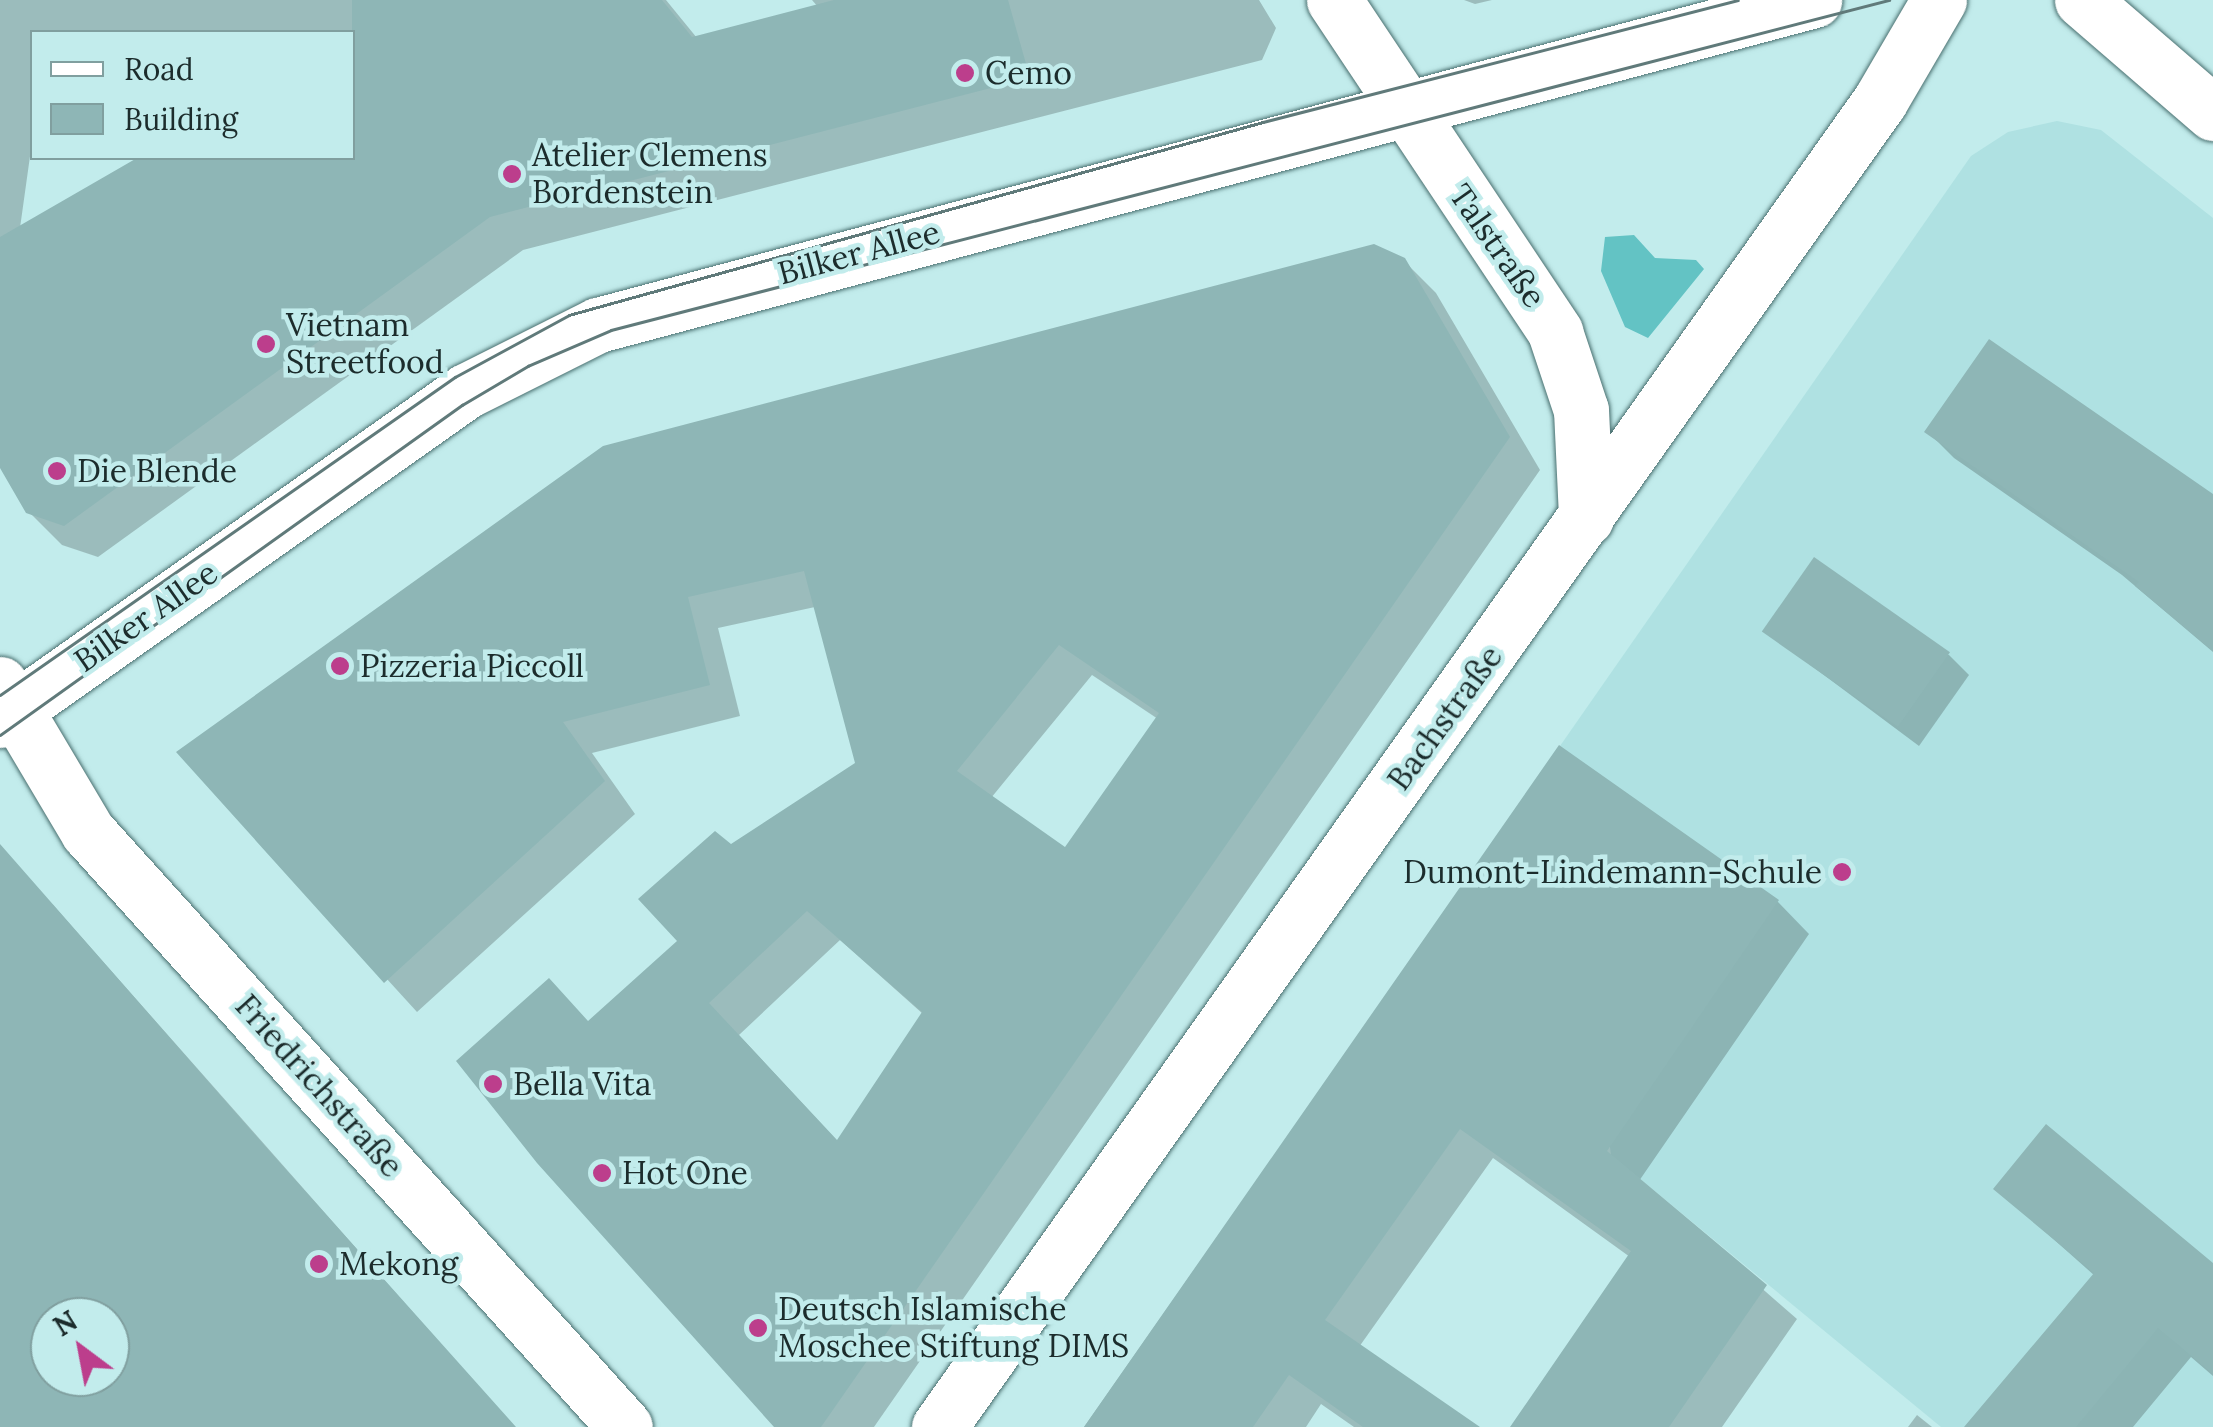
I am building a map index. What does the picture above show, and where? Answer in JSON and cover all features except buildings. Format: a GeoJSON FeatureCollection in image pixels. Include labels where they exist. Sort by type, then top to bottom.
{"type":"FeatureCollection","features":[{"type":"Feature","properties":{"kind":"street","name":"Talstraße"},"geometry":{"type":"LineString","coordinates":[[1334,0],[1403,112],[1554,332],[1581,410],[1586,518]]}},
{"type":"Feature","properties":{"kind":"street","name":"Bilker Allee"},"geometry":{"type":"LineString","coordinates":[[11,712],[466,391],[598,325],[1814,0]]}},
{"type":"Feature","properties":{"kind":"street","name":"Bachstraße"},"geometry":{"type":"LineString","coordinates":[[938,1427],[1880,101],[1939,0]]}},
{"type":"Feature","properties":{"kind":"street"},"geometry":{"type":"LineString","coordinates":[[2082,0],[2213,114]]}},
{"type":"Feature","properties":{"kind":"street","name":"Friedrichstraße"},"geometry":{"type":"LineString","coordinates":[[11,712],[88,832],[625,1427]]}},
{"type":"Feature","properties":{"kind":"shaded area","name":"Dumont-Lindemann-Schule"},"geometry":{"type":"Polygon","coordinates":[[[2057,121],[2101,130],[2213,218],[2213,1427],[1941,1427],[1611,1155],[1560,746],[1971,156],[2008,132],[2057,121]]]}},
{"type":"Feature","properties":{"kind":"shaded area"},"geometry":{"type":"Polygon","coordinates":[[[1634,235],[1655,258],[1696,260],[1704,269],[1648,338],[1625,327],[1601,271],[1605,237],[1634,235]]]}},
{"type":"Feature","properties":{"kind":"tram line"},"geometry":{"type":"LineString","coordinates":[[0,695],[455,377],[569,315],[1263,122],[1738,0]]}},
{"type":"Feature","properties":{"kind":"tram line"},"geometry":{"type":"LineString","coordinates":[[0,735],[462,405],[528,366],[611,330],[1889,0]]}},
{"type":"Feature","properties":{"kind":"place","name":"Cemo"},"geometry":{"type":"Point","coordinates":[965,73]}},
{"type":"Feature","properties":{"kind":"place","name":"Atelier Clemens Bordenstein"},"geometry":{"type":"Point","coordinates":[512,174]}},
{"type":"Feature","properties":{"kind":"place","name":"Vietnam Streetfood"},"geometry":{"type":"Point","coordinates":[266,344]}},
{"type":"Feature","properties":{"kind":"place","name":"Die Blende"},"geometry":{"type":"Point","coordinates":[57,471]}},
{"type":"Feature","properties":{"kind":"place","name":"Pizzeria Piccoll"},"geometry":{"type":"Point","coordinates":[340,666]}},
{"type":"Feature","properties":{"kind":"place","name":"Dumont-Lindemann-Schule"},"geometry":{"type":"Point","coordinates":[1842,872]}},
{"type":"Feature","properties":{"kind":"place","name":"Bella Vita"},"geometry":{"type":"Point","coordinates":[493,1084]}},
{"type":"Feature","properties":{"kind":"place","name":"Hot One"},"geometry":{"type":"Point","coordinates":[602,1173]}},
{"type":"Feature","properties":{"kind":"place","name":"Mekong"},"geometry":{"type":"Point","coordinates":[319,1264]}},
{"type":"Feature","properties":{"kind":"place","name":"Deutsch Islamische Moschee Stiftung DIMS"},"geometry":{"type":"Point","coordinates":[758,1328]}}]}
